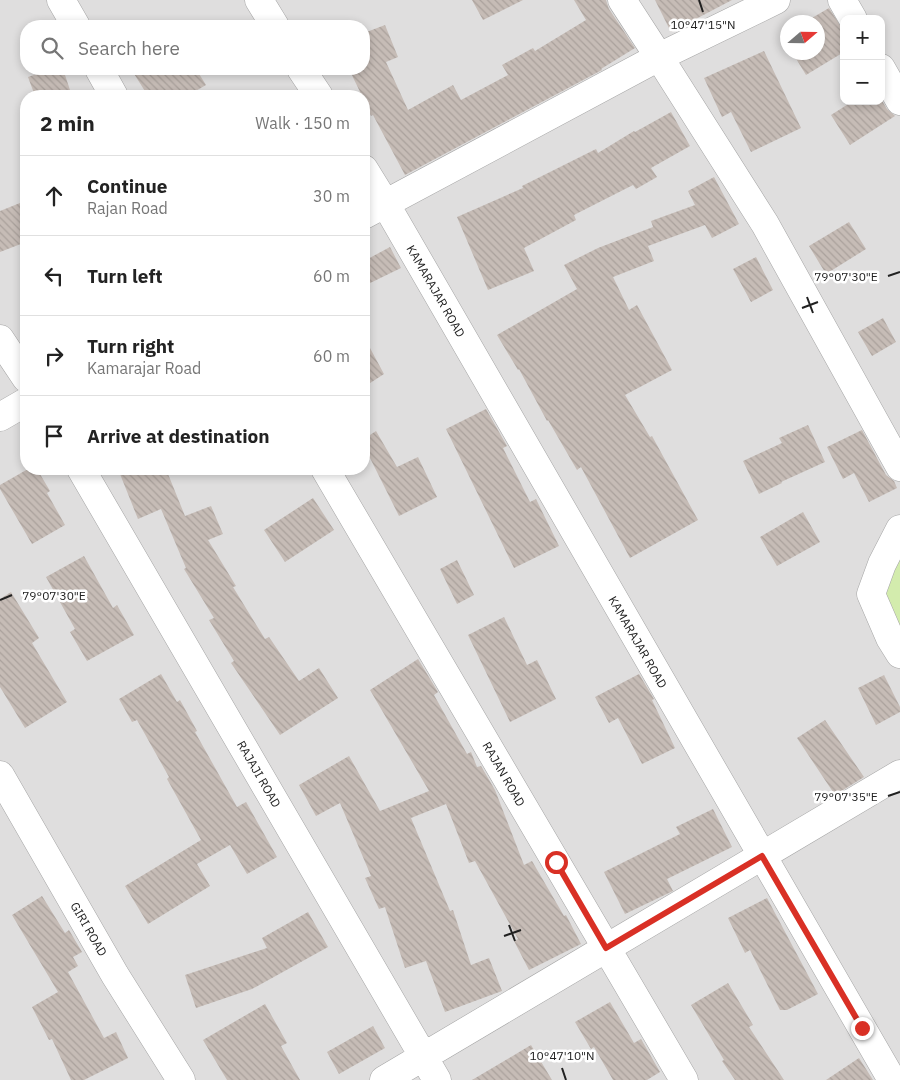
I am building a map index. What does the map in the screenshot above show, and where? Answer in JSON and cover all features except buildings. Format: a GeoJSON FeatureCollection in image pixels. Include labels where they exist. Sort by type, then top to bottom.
{"type":"FeatureCollection","features":[{"type":"Feature","properties":{"kind":"street"},"geometry":{"type":"LineString","coordinates":[[61,0],[73,20]]}},
{"type":"Feature","properties":{"kind":"street"},"geometry":{"type":"LineString","coordinates":[[259,0],[271,20]]}},
{"type":"Feature","properties":{"kind":"street"},"geometry":{"type":"LineString","coordinates":[[622,0],[765,224],[900,467]]}},
{"type":"Feature","properties":{"kind":"street"},"geometry":{"type":"LineString","coordinates":[[374,209],[658,57],[776,0]]}},
{"type":"Feature","properties":{"kind":"street"},"geometry":{"type":"LineString","coordinates":[[842,0],[851,15]]}},
{"type":"Feature","properties":{"kind":"street"},"geometry":{"type":"LineString","coordinates":[[102,75],[111,90]]}},
{"type":"Feature","properties":{"kind":"street"},"geometry":{"type":"LineString","coordinates":[[306,75],[315,90]]}},
{"type":"Feature","properties":{"kind":"street"},"geometry":{"type":"LineString","coordinates":[[885,75],[900,101]]}},
{"type":"Feature","properties":{"kind":"street","name":"KAMARAJAR ROAD"},"geometry":{"type":"LineString","coordinates":[[370,193],[374,209],[762,856],[892,1080]]}},
{"type":"Feature","properties":{"kind":"street"},"geometry":{"type":"LineString","coordinates":[[0,340],[20,369]]}},
{"type":"Feature","properties":{"kind":"street"},"geometry":{"type":"LineString","coordinates":[[0,416],[20,405]]}},
{"type":"Feature","properties":{"kind":"street","name":"RAJAJI ROAD"},"geometry":{"type":"LineString","coordinates":[[84,475],[437,1080]]}},
{"type":"Feature","properties":{"kind":"street","name":"RAJAN ROAD"},"geometry":{"type":"LineString","coordinates":[[329,475],[684,1080]]}},
{"type":"Feature","properties":{"kind":"street"},"geometry":{"type":"LineString","coordinates":[[900,529],[882,564],[871,594],[890,638],[900,654]]}},
{"type":"Feature","properties":{"kind":"street"},"geometry":{"type":"LineString","coordinates":[[384,1080],[900,774]]}},
{"type":"Feature","properties":{"kind":"street","name":"GIRI ROAD"},"geometry":{"type":"LineString","coordinates":[[0,775],[115,975],[181,1080]]}},
{"type":"Feature","properties":{"kind":"shaded area"},"geometry":{"type":"Polygon","coordinates":[[[0,0],[900,0],[900,1080],[0,1080],[0,0]]]}},
{"type":"Feature","properties":{"kind":"green space"},"geometry":{"type":"Polygon","coordinates":[[[900,555],[900,632],[881,597],[900,555]]]}},
{"type":"Feature","properties":{"kind":"route"},"geometry":{"type":"LineString","coordinates":[[556,862],[606,948],[762,856],[862,1028]]}}]}
